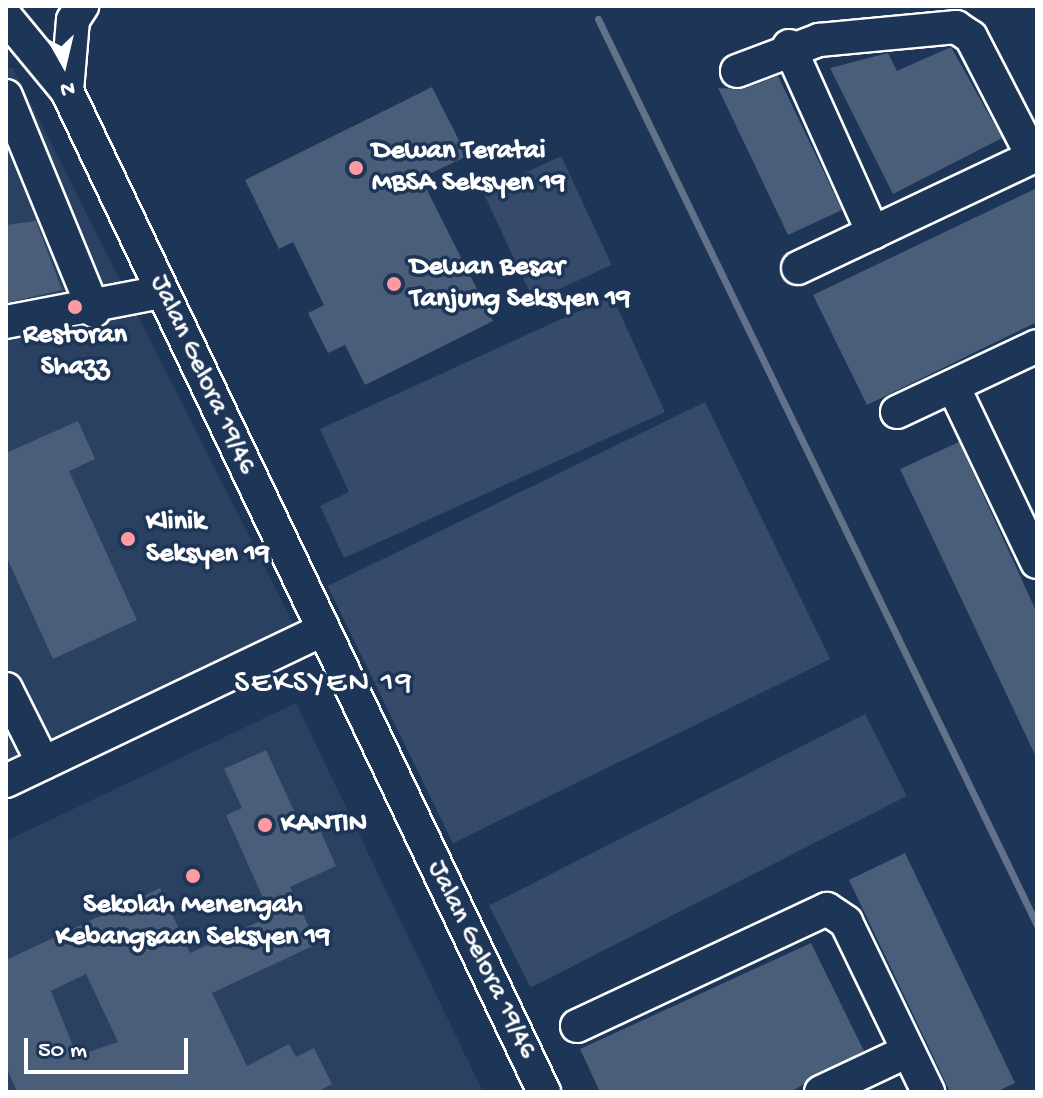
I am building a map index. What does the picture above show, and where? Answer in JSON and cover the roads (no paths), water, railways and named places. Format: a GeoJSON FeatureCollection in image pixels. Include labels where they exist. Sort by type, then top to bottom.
{"type":"FeatureCollection","features":[{"type":"Feature","properties":{"kind":"street"},"geometry":{"type":"LineString","coordinates":[[67,91],[73,20],[82,6]]}},
{"type":"Feature","properties":{"kind":"street","name":"Jalan Gelora 19/46"},"geometry":{"type":"LineString","coordinates":[[6,17],[67,91],[544,1092]]}},
{"type":"Feature","properties":{"kind":"street"},"geometry":{"type":"LineString","coordinates":[[737,71],[789,46],[956,27],[971,37],[1035,156],[798,268]]}},
{"type":"Feature","properties":{"kind":"street"},"geometry":{"type":"LineString","coordinates":[[789,46],[873,233]]}},
{"type":"Feature","properties":{"kind":"street"},"geometry":{"type":"LineString","coordinates":[[6,96],[94,311]]}},
{"type":"Feature","properties":{"kind":"street"},"geometry":{"type":"LineString","coordinates":[[6,322],[94,311],[162,292]]}},
{"type":"Feature","properties":{"kind":"street"},"geometry":{"type":"LineString","coordinates":[[897,412],[1037,346]]}},
{"type":"Feature","properties":{"kind":"street"},"geometry":{"type":"LineString","coordinates":[[953,386],[1037,562]]}},
{"type":"Feature","properties":{"kind":"street"},"geometry":{"type":"LineString","coordinates":[[6,781],[323,630]]}},
{"type":"Feature","properties":{"kind":"street"},"geometry":{"type":"LineString","coordinates":[[6,689],[43,763]]}},
{"type":"Feature","properties":{"kind":"street"},"geometry":{"type":"LineString","coordinates":[[577,1026],[827,909],[846,922],[928,1092]]}},
{"type":"Feature","properties":{"kind":"street"},"geometry":{"type":"LineString","coordinates":[[821,1092],[908,1051]]}},
{"type":"Feature","properties":{"kind":"waterway"},"geometry":{"type":"LineString","coordinates":[[598,19],[1037,925]]}},
{"type":"Feature","properties":{"kind":"place","name":"Dewan Teratai MBSA Seksyen 19"},"geometry":{"type":"Point","coordinates":[356,168]}},
{"type":"Feature","properties":{"kind":"place","name":"Dewan Besar Tanjung Seksyen 19"},"geometry":{"type":"Point","coordinates":[394,284]}},
{"type":"Feature","properties":{"kind":"place","name":"Restoran Shazz"},"geometry":{"type":"Point","coordinates":[75,307]}},
{"type":"Feature","properties":{"kind":"place","name":"Klinik Seksyen 19"},"geometry":{"type":"Point","coordinates":[128,539]}},
{"type":"Feature","properties":{"kind":"place","name":"KANTIN"},"geometry":{"type":"Point","coordinates":[265,825]}},
{"type":"Feature","properties":{"kind":"place","name":"Sekolah Menengah Kebangsaan Seksyen 19"},"geometry":{"type":"Point","coordinates":[193,876]}},
{"type":"Feature","properties":{"kind":"district","name":"SEKSYEN 19"},"geometry":{"type":"Point","coordinates":[324,684]}}]}
